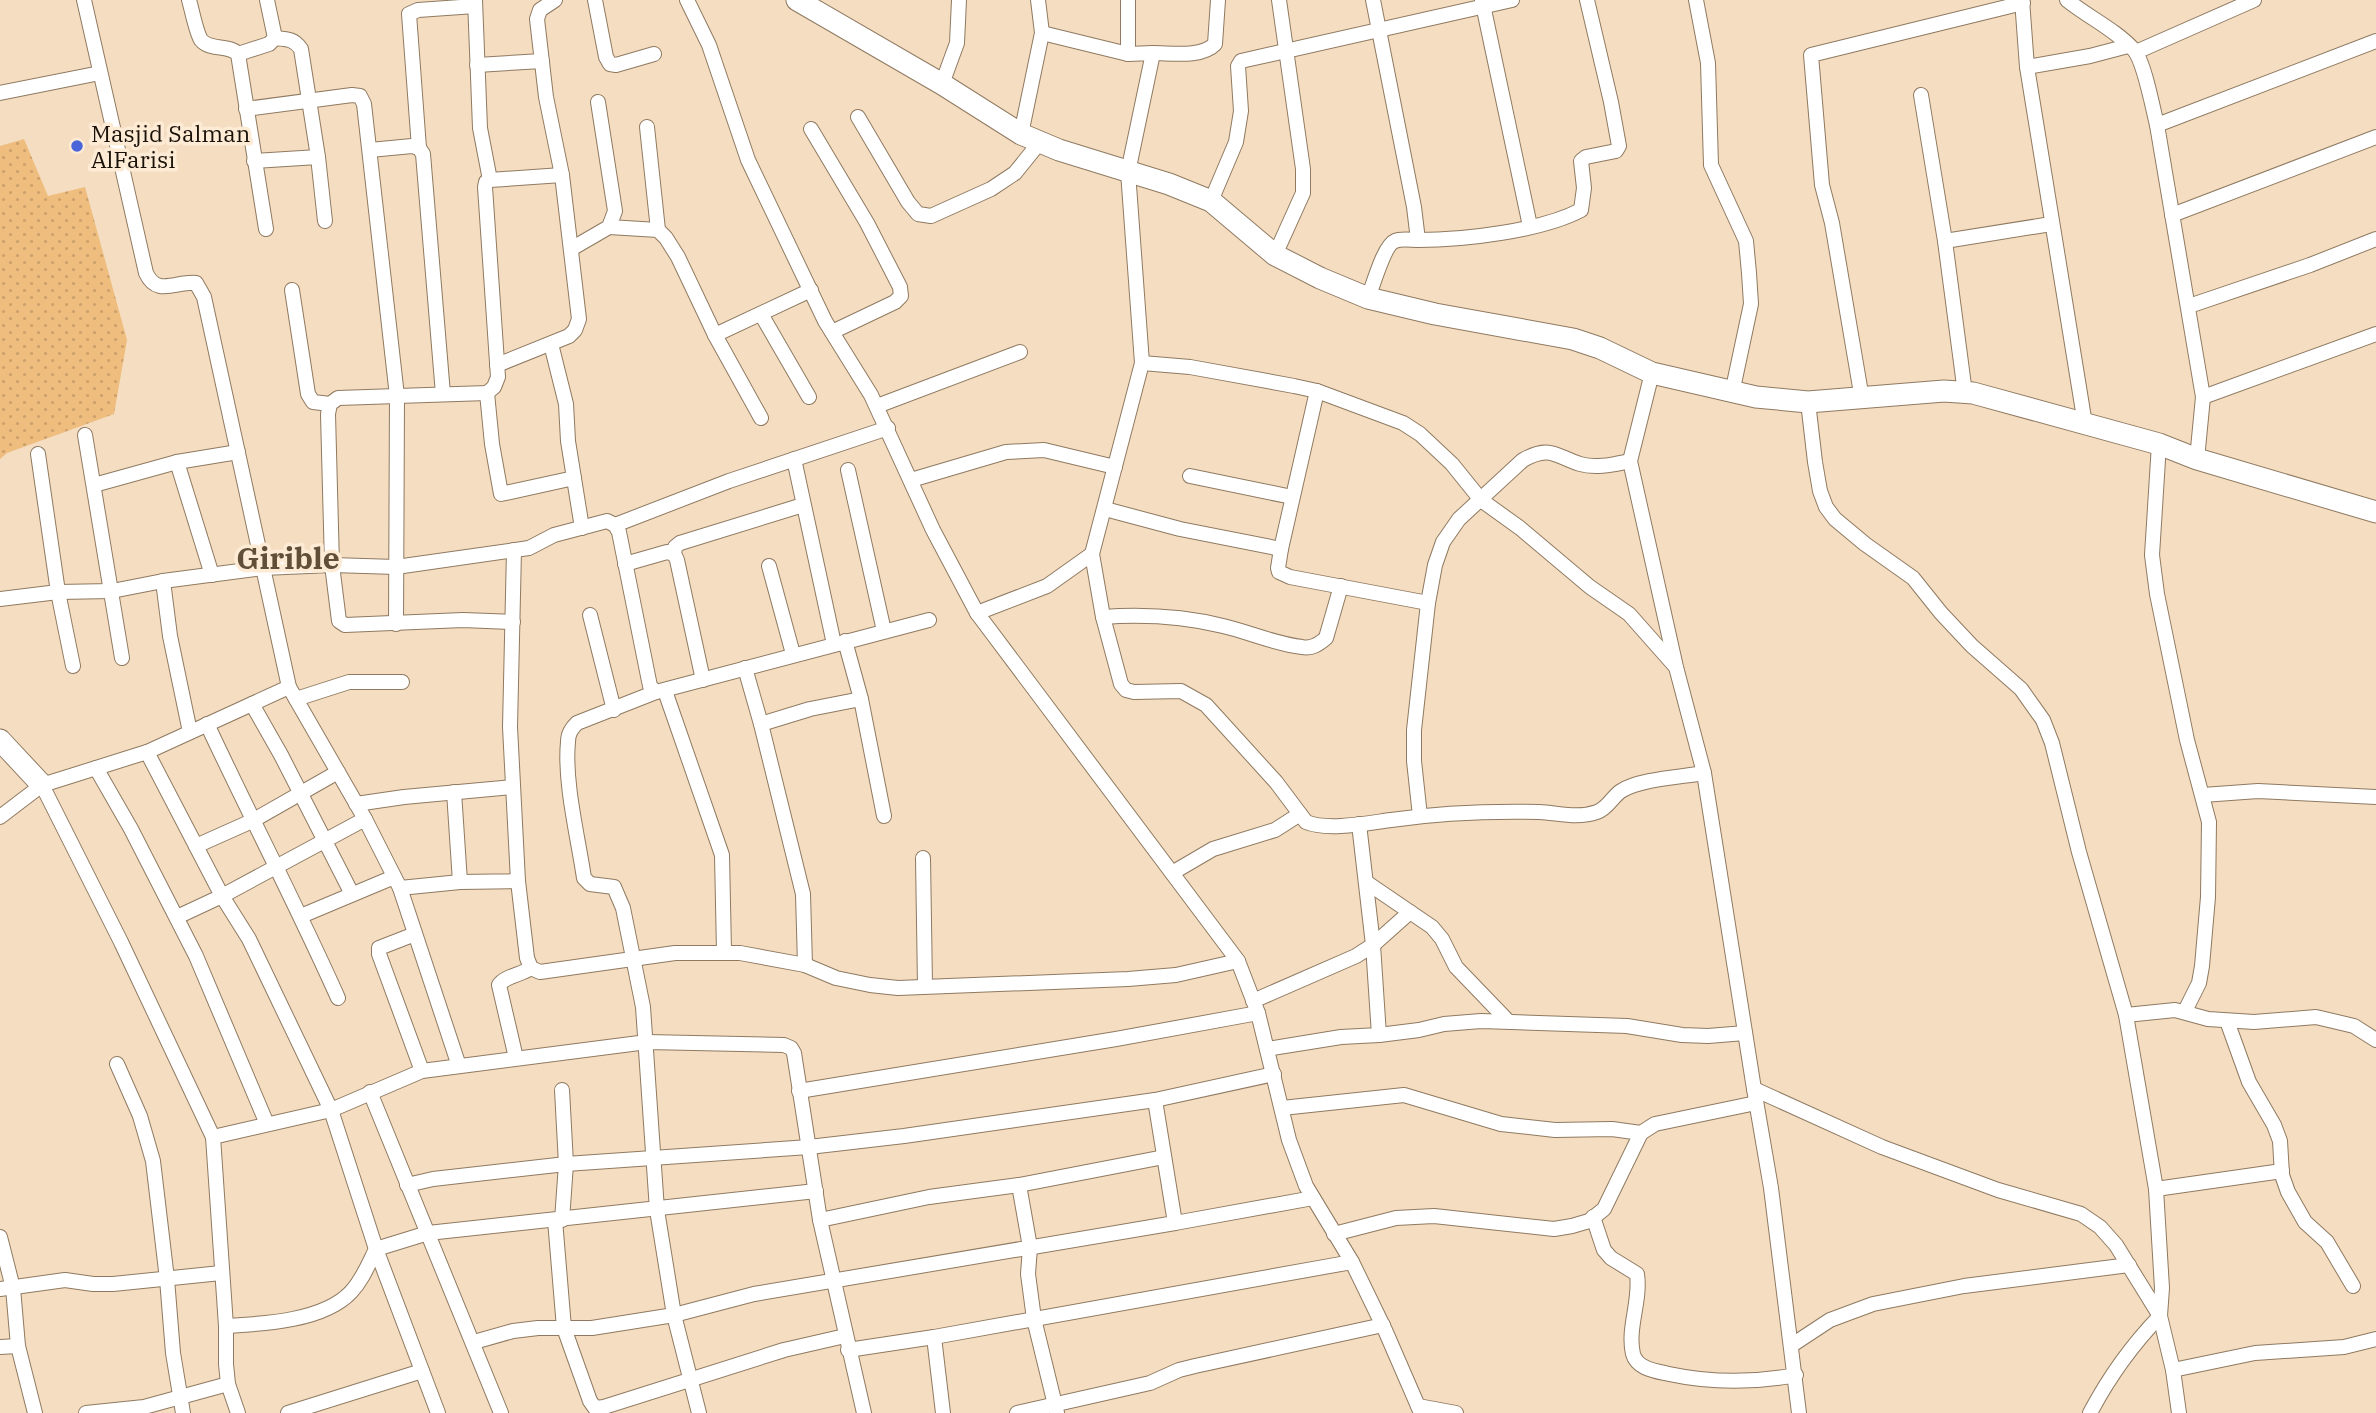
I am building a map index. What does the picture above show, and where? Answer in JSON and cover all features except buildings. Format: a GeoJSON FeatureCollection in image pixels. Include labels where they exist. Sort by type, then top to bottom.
{"type":"FeatureCollection","features":[{"type":"Feature","properties":{"kind":"street"},"geometry":{"type":"LineString","coordinates":[[84,0],[146,273],[150,282],[156,286],[194,282],[198,284],[204,297],[293,693],[365,819],[397,882],[459,1066]]}},
{"type":"Feature","properties":{"kind":"street"},"geometry":{"type":"LineString","coordinates":[[189,0],[201,40],[209,45],[232,48],[238,54],[266,229]]}},
{"type":"Feature","properties":{"kind":"street"},"geometry":{"type":"LineString","coordinates":[[267,0],[275,38]]}},
{"type":"Feature","properties":{"kind":"street"},"geometry":{"type":"LineString","coordinates":[[497,365],[569,336],[575,330],[579,319],[562,175],[546,97],[537,19],[540,10],[555,0]]}},
{"type":"Feature","properties":{"kind":"street"},"geometry":{"type":"LineString","coordinates":[[595,0],[606,57],[610,64],[616,65],[654,54]]}},
{"type":"Feature","properties":{"kind":"street"},"geometry":{"type":"LineString","coordinates":[[687,0],[709,45],[748,160],[832,332],[877,406],[933,530],[977,613],[1238,961],[1255,1007],[1289,1140],[1306,1186],[1352,1262],[1419,1409],[1456,1413]]}},
{"type":"Feature","properties":{"kind":"street"},"geometry":{"type":"LineString","coordinates":[[797,0],[1031,138],[1170,184],[1211,201],[1275,255],[1368,298],[1435,314],[1573,339],[1600,348],[1652,373],[1732,393],[1808,402],[1912,393],[1965,393],[2159,444],[2197,459],[2376,512]]}},
{"type":"Feature","properties":{"kind":"street"},"geometry":{"type":"LineString","coordinates":[[942,84],[957,43],[959,0]]}},
{"type":"Feature","properties":{"kind":"street"},"geometry":{"type":"LineString","coordinates":[[858,117],[908,202],[918,214],[931,216],[991,190],[1015,173],[1031,138],[1042,33],[1038,0]]}},
{"type":"Feature","properties":{"kind":"street"},"geometry":{"type":"LineString","coordinates":[[1128,0],[1128,54]]}},
{"type":"Feature","properties":{"kind":"street"},"geometry":{"type":"LineString","coordinates":[[1042,33],[1128,54],[1201,52],[1215,44],[1218,0]]}},
{"type":"Feature","properties":{"kind":"street"},"geometry":{"type":"LineString","coordinates":[[1275,255],[1303,193],[1303,169],[1279,0]]}},
{"type":"Feature","properties":{"kind":"street"},"geometry":{"type":"LineString","coordinates":[[1373,0],[1419,240]]}},
{"type":"Feature","properties":{"kind":"street"},"geometry":{"type":"LineString","coordinates":[[1211,201],[1236,142],[1241,111],[1240,62],[1251,57],[1379,30],[1483,4],[1512,0]]}},
{"type":"Feature","properties":{"kind":"street"},"geometry":{"type":"LineString","coordinates":[[1368,298],[1384,255],[1391,244],[1398,240],[1449,240],[1530,226],[1581,210],[1584,188],[1581,160],[1616,151],[1619,146],[1587,0]]}},
{"type":"Feature","properties":{"kind":"street"},"geometry":{"type":"LineString","coordinates":[[1696,0],[1709,63],[1710,165],[1746,241],[1749,273],[1751,304],[1732,393]]}},
{"type":"Feature","properties":{"kind":"street"},"geometry":{"type":"LineString","coordinates":[[2067,0],[2132,49],[2157,125],[2203,397],[2197,459]]}},
{"type":"Feature","properties":{"kind":"street"},"geometry":{"type":"LineString","coordinates":[[2027,67],[2132,49],[2254,0]]}},
{"type":"Feature","properties":{"kind":"street"},"geometry":{"type":"LineString","coordinates":[[1862,399],[1832,223],[1822,185],[1811,55],[2023,1],[2027,67],[2085,424]]}},
{"type":"Feature","properties":{"kind":"street"},"geometry":{"type":"LineString","coordinates":[[443,394],[409,14],[418,10],[475,3],[480,128],[490,180],[485,187],[498,377],[494,387],[487,393],[338,398],[330,404],[328,414],[332,565],[339,621],[345,625],[463,620],[513,622]]}},
{"type":"Feature","properties":{"kind":"street"},"geometry":{"type":"LineString","coordinates":[[1483,4],[1530,226]]}},
{"type":"Feature","properties":{"kind":"street"},"geometry":{"type":"LineString","coordinates":[[238,54],[269,44],[275,38],[290,39],[301,49],[325,221]]}},
{"type":"Feature","properties":{"kind":"street"},"geometry":{"type":"LineString","coordinates":[[2157,125],[2376,41]]}},
{"type":"Feature","properties":{"kind":"street"},"geometry":{"type":"LineString","coordinates":[[1153,53],[1128,172],[1142,363],[1092,554],[1103,617],[1121,684],[1126,690],[1181,691],[1206,705],[1276,782],[1306,822],[1314,825],[1359,824],[1420,816],[1541,812],[1583,815],[1603,809],[1621,790],[1704,774]]}},
{"type":"Feature","properties":{"kind":"street"},"geometry":{"type":"LineString","coordinates":[[477,65],[542,61]]}},
{"type":"Feature","properties":{"kind":"street"},"geometry":{"type":"LineString","coordinates":[[0,93],[100,73]]}},
{"type":"Feature","properties":{"kind":"street"},"geometry":{"type":"LineString","coordinates":[[246,110],[352,95],[360,96],[363,104],[397,396],[396,624]]}},
{"type":"Feature","properties":{"kind":"street"},"geometry":{"type":"LineString","coordinates":[[1921,95],[1945,241],[1965,393]]}},
{"type":"Feature","properties":{"kind":"street"},"geometry":{"type":"LineString","coordinates":[[598,102],[615,211],[609,227]]}},
{"type":"Feature","properties":{"kind":"street"},"geometry":{"type":"LineString","coordinates":[[647,127],[658,230],[678,257],[715,335],[761,418]]}},
{"type":"Feature","properties":{"kind":"street"},"geometry":{"type":"LineString","coordinates":[[811,130],[867,223],[900,287],[901,296],[895,302],[832,332]]}},
{"type":"Feature","properties":{"kind":"street"},"geometry":{"type":"LineString","coordinates":[[2172,215],[2376,137]]}},
{"type":"Feature","properties":{"kind":"street"},"geometry":{"type":"LineString","coordinates":[[370,150],[412,146],[419,148]]}},
{"type":"Feature","properties":{"kind":"street"},"geometry":{"type":"LineString","coordinates":[[254,161],[318,157]]}},
{"type":"Feature","properties":{"kind":"street"},"geometry":{"type":"LineString","coordinates":[[490,180],[562,175]]}},
{"type":"Feature","properties":{"kind":"street"},"geometry":{"type":"LineString","coordinates":[[1945,241],[2051,224]]}},
{"type":"Feature","properties":{"kind":"street"},"geometry":{"type":"LineString","coordinates":[[570,250],[609,227],[658,230]]}},
{"type":"Feature","properties":{"kind":"street"},"geometry":{"type":"LineString","coordinates":[[2189,306],[2310,265],[2376,239]]}},
{"type":"Feature","properties":{"kind":"street"},"geometry":{"type":"LineString","coordinates":[[292,290],[308,394],[313,402],[330,404]]}},
{"type":"Feature","properties":{"kind":"street"},"geometry":{"type":"LineString","coordinates":[[715,335],[811,290]]}},
{"type":"Feature","properties":{"kind":"street"},"geometry":{"type":"LineString","coordinates":[[761,314],[809,397]]}},
{"type":"Feature","properties":{"kind":"street"},"geometry":{"type":"LineString","coordinates":[[2203,397],[2376,334]]}},
{"type":"Feature","properties":{"kind":"street"},"geometry":{"type":"LineString","coordinates":[[551,344],[566,404],[582,528]]}},
{"type":"Feature","properties":{"kind":"street"},"geometry":{"type":"LineString","coordinates":[[877,406],[1020,352]]}},
{"type":"Feature","properties":{"kind":"street"},"geometry":{"type":"LineString","coordinates":[[1142,363],[1191,367],[1317,391],[1403,422],[1452,464],[1481,500],[1520,528],[1590,587],[1629,614],[1676,667]]}},
{"type":"Feature","properties":{"kind":"street"},"geometry":{"type":"LineString","coordinates":[[1652,373],[1630,461],[1676,667],[1704,774],[1772,1188],[1799,1413]]}},
{"type":"Feature","properties":{"kind":"street"},"geometry":{"type":"LineString","coordinates":[[1317,391],[1281,549],[1278,568],[1281,574],[1428,603]]}},
{"type":"Feature","properties":{"kind":"street"},"geometry":{"type":"LineString","coordinates":[[487,393],[492,444],[502,494],[574,478]]}},
{"type":"Feature","properties":{"kind":"street"},"geometry":{"type":"LineString","coordinates":[[1808,402],[1815,462],[1826,507],[1835,519],[1865,544],[1913,578],[1972,646],[2021,689],[2043,720],[2052,743],[2079,852],[2126,1015],[2156,1189],[2162,1288],[2160,1317],[2136,1340],[2109,1377],[2090,1413]]}},
{"type":"Feature","properties":{"kind":"street"},"geometry":{"type":"LineString","coordinates":[[0,599],[58,592],[112,591],[163,581],[263,568],[332,565],[396,567],[529,548],[554,535],[607,522],[615,525],[794,459],[888,428]]}},
{"type":"Feature","properties":{"kind":"street"},"geometry":{"type":"LineString","coordinates":[[85,435],[122,658]]}},
{"type":"Feature","properties":{"kind":"street"},"geometry":{"type":"LineString","coordinates":[[2159,444],[2152,555],[2157,594],[2187,740],[2209,822],[2210,854],[2202,966],[2193,999],[2185,1011]]}},
{"type":"Feature","properties":{"kind":"street"},"geometry":{"type":"LineString","coordinates":[[911,480],[1006,452],[1045,450],[1115,467]]}},
{"type":"Feature","properties":{"kind":"street"},"geometry":{"type":"LineString","coordinates":[[94,485],[177,462],[238,452]]}},
{"type":"Feature","properties":{"kind":"street"},"geometry":{"type":"LineString","coordinates":[[1420,816],[1414,761],[1414,730],[1428,603],[1443,542],[1459,519],[1523,460],[1538,453],[1558,454],[1581,465],[1606,466],[1630,461]]}},
{"type":"Feature","properties":{"kind":"street"},"geometry":{"type":"LineString","coordinates":[[38,454],[58,592],[73,666]]}},
{"type":"Feature","properties":{"kind":"street"},"geometry":{"type":"LineString","coordinates":[[794,459],[803,505],[840,642],[860,699],[884,816]]}},
{"type":"Feature","properties":{"kind":"street"},"geometry":{"type":"LineString","coordinates":[[177,462],[212,575]]}},
{"type":"Feature","properties":{"kind":"street"},"geometry":{"type":"LineString","coordinates":[[848,470],[884,631]]}},
{"type":"Feature","properties":{"kind":"street"},"geometry":{"type":"LineString","coordinates":[[1190,476],[1293,497]]}},
{"type":"Feature","properties":{"kind":"street"},"geometry":{"type":"LineString","coordinates":[[703,680],[674,554],[675,547],[680,543],[803,505]]}},
{"type":"Feature","properties":{"kind":"street"},"geometry":{"type":"LineString","coordinates":[[1105,509],[1180,529],[1281,549]]}},
{"type":"Feature","properties":{"kind":"street"},"geometry":{"type":"LineString","coordinates":[[615,525],[650,686],[660,691],[722,855],[724,952]]}},
{"type":"Feature","properties":{"kind":"street"},"geometry":{"type":"LineString","coordinates":[[514,550],[510,727],[518,881],[527,958],[531,968],[540,972],[632,958],[700,951],[724,952],[774,958],[805,965],[836,978],[898,988],[1128,979],[1176,975],[1238,961]]}},
{"type":"Feature","properties":{"kind":"street"},"geometry":{"type":"LineString","coordinates":[[625,564],[667,552],[674,554]]}},
{"type":"Feature","properties":{"kind":"street"},"geometry":{"type":"LineString","coordinates":[[977,613],[1047,586],[1092,554]]}},
{"type":"Feature","properties":{"kind":"street"},"geometry":{"type":"LineString","coordinates":[[769,566],[793,654]]}},
{"type":"Feature","properties":{"kind":"street"},"geometry":{"type":"LineString","coordinates":[[163,581],[170,636],[190,732]]}},
{"type":"Feature","properties":{"kind":"street"},"geometry":{"type":"LineString","coordinates":[[1103,617],[1182,617],[1291,645],[1311,647],[1326,638],[1341,586]]}},
{"type":"Feature","properties":{"kind":"street"},"geometry":{"type":"LineString","coordinates":[[590,615],[614,710]]}},
{"type":"Feature","properties":{"kind":"street"},"geometry":{"type":"LineString","coordinates":[[699,1413],[674,1315],[657,1210],[643,1007],[620,897],[614,887],[590,884],[584,878],[569,777],[570,730],[577,723],[660,691],[929,620]]}},
{"type":"Feature","properties":{"kind":"street"},"geometry":{"type":"LineString","coordinates":[[745,668],[803,894],[805,965]]}},
{"type":"Feature","properties":{"kind":"street"},"geometry":{"type":"LineString","coordinates":[[0,817],[43,785],[147,752],[252,704],[349,682],[402,682]]}},
{"type":"Feature","properties":{"kind":"street"},"geometry":{"type":"LineString","coordinates":[[761,724],[810,709],[860,699]]}},
{"type":"Feature","properties":{"kind":"street"},"geometry":{"type":"LineString","coordinates":[[252,704],[352,894]]}},
{"type":"Feature","properties":{"kind":"street"},"geometry":{"type":"LineString","coordinates":[[207,724],[338,998]]}},
{"type":"Feature","properties":{"kind":"street"},"geometry":{"type":"LineString","coordinates":[[0,740],[43,785],[213,1137],[228,1384],[238,1413]]}},
{"type":"Feature","properties":{"kind":"street"},"geometry":{"type":"LineString","coordinates":[[147,752],[222,896],[249,939],[331,1110],[376,1248],[438,1413]]}},
{"type":"Feature","properties":{"kind":"street"},"geometry":{"type":"LineString","coordinates":[[96,768],[196,956],[267,1124]]}},
{"type":"Feature","properties":{"kind":"street"},"geometry":{"type":"LineString","coordinates":[[196,845],[252,821],[338,772]]}},
{"type":"Feature","properties":{"kind":"street"},"geometry":{"type":"LineString","coordinates":[[356,804],[513,787]]}},
{"type":"Feature","properties":{"kind":"street"},"geometry":{"type":"LineString","coordinates":[[2203,795],[2258,791],[2376,797]]}},
{"type":"Feature","properties":{"kind":"street"},"geometry":{"type":"LineString","coordinates":[[454,792],[460,882]]}},
{"type":"Feature","properties":{"kind":"street"},"geometry":{"type":"LineString","coordinates":[[1172,873],[1213,849],[1262,836],[1300,814]]}},
{"type":"Feature","properties":{"kind":"street"},"geometry":{"type":"LineString","coordinates":[[177,917],[222,896],[365,819]]}},
{"type":"Feature","properties":{"kind":"street"},"geometry":{"type":"LineString","coordinates":[[1359,824],[1373,945],[1379,1035]]}},
{"type":"Feature","properties":{"kind":"street"},"geometry":{"type":"LineString","coordinates":[[923,858],[925,986]]}},
{"type":"Feature","properties":{"kind":"street"},"geometry":{"type":"LineString","coordinates":[[301,916],[352,894],[397,882],[518,881]]}},
{"type":"Feature","properties":{"kind":"street"},"geometry":{"type":"LineString","coordinates":[[1366,882],[1432,927],[1442,939],[1456,967],[1508,1021]]}},
{"type":"Feature","properties":{"kind":"street"},"geometry":{"type":"LineString","coordinates":[[799,1091],[1116,1039],[1255,1007],[1356,956],[1373,945],[1410,912]]}},
{"type":"Feature","properties":{"kind":"street"},"geometry":{"type":"LineString","coordinates":[[415,934],[385,945],[380,948],[379,954],[422,1071]]}},
{"type":"Feature","properties":{"kind":"street"},"geometry":{"type":"LineString","coordinates":[[516,1058],[499,985],[504,979],[522,974],[531,968]]}},
{"type":"Feature","properties":{"kind":"street"},"geometry":{"type":"LineString","coordinates":[[2126,1015],[2185,1011],[2208,1018],[2254,1022],[2316,1017],[2354,1026],[2376,1040]]}},
{"type":"Feature","properties":{"kind":"street"},"geometry":{"type":"LineString","coordinates":[[1267,1049],[1458,1022],[1508,1021],[1627,1026],[1682,1035],[1708,1036],[1745,1033]]}},
{"type":"Feature","properties":{"kind":"street"},"geometry":{"type":"LineString","coordinates":[[2227,1021],[2249,1082],[2274,1125],[2280,1141],[2282,1171],[2288,1192],[2305,1222],[2328,1242],[2353,1286]]}},
{"type":"Feature","properties":{"kind":"street"},"geometry":{"type":"LineString","coordinates":[[213,1137],[331,1110],[422,1071],[647,1042],[784,1045],[794,1053],[820,1220],[864,1413]]}},
{"type":"Feature","properties":{"kind":"street"},"geometry":{"type":"LineString","coordinates":[[117,1065],[140,1116],[153,1161],[173,1353],[183,1413]]}},
{"type":"Feature","properties":{"kind":"street"},"geometry":{"type":"LineString","coordinates":[[407,1185],[433,1179],[566,1164],[809,1147],[1155,1100],[1274,1074]]}},
{"type":"Feature","properties":{"kind":"street"},"geometry":{"type":"LineString","coordinates":[[562,1090],[566,1164],[559,1220],[564,1328],[590,1401],[595,1408],[604,1408],[784,1350],[934,1338],[1352,1262]]}},
{"type":"Feature","properties":{"kind":"street"},"geometry":{"type":"LineString","coordinates":[[370,1092],[501,1413]]}},
{"type":"Feature","properties":{"kind":"street"},"geometry":{"type":"LineString","coordinates":[[1282,1108],[1404,1096],[1501,1124],[1555,1130],[1612,1129],[1642,1133]]}},
{"type":"Feature","properties":{"kind":"street"},"geometry":{"type":"LineString","coordinates":[[1335,1234],[1396,1218],[1434,1216],[1554,1229],[1572,1226],[1604,1209],[1642,1133],[1655,1124],[1755,1096],[1836,1125],[1882,1147],[1998,1190],[2081,1214],[2108,1236],[2160,1317],[2173,1370],[2179,1413]]}},
{"type":"Feature","properties":{"kind":"street"},"geometry":{"type":"LineString","coordinates":[[1155,1100],[1175,1223]]}},
{"type":"Feature","properties":{"kind":"street"},"geometry":{"type":"LineString","coordinates":[[820,1220],[1164,1157]]}},
{"type":"Feature","properties":{"kind":"street"},"geometry":{"type":"LineString","coordinates":[[2156,1189],[2282,1171]]}},
{"type":"Feature","properties":{"kind":"street"},"geometry":{"type":"LineString","coordinates":[[1019,1185],[1030,1247],[1028,1274],[1034,1319],[1056,1409]]}},
{"type":"Feature","properties":{"kind":"street"},"geometry":{"type":"LineString","coordinates":[[226,1326],[301,1317],[333,1306],[350,1293],[360,1280],[376,1248],[428,1233],[816,1191]]}},
{"type":"Feature","properties":{"kind":"street"},"geometry":{"type":"LineString","coordinates":[[474,1342],[513,1331],[592,1328],[674,1315],[754,1294],[1314,1198]]}},
{"type":"Feature","properties":{"kind":"street"},"geometry":{"type":"LineString","coordinates":[[1593,1217],[1604,1250],[1611,1258],[1637,1274],[1631,1339],[1635,1359],[1641,1365],[1651,1370],[1702,1381],[1770,1380],[1796,1375]]}},
{"type":"Feature","properties":{"kind":"street"},"geometry":{"type":"LineString","coordinates":[[0,1237],[18,1346],[35,1413]]}},
{"type":"Feature","properties":{"kind":"street"},"geometry":{"type":"LineString","coordinates":[[1792,1345],[1830,1320],[1873,1304],[1964,1286],[2129,1265]]}},
{"type":"Feature","properties":{"kind":"street"},"geometry":{"type":"LineString","coordinates":[[7,1288],[65,1280],[103,1284],[220,1273]]}},
{"type":"Feature","properties":{"kind":"street"},"geometry":{"type":"LineString","coordinates":[[1017,1413],[1056,1409],[1150,1383],[1179,1370],[1383,1325]]}},
{"type":"Feature","properties":{"kind":"street"},"geometry":{"type":"LineString","coordinates":[[934,1338],[943,1413]]}},
{"type":"Feature","properties":{"kind":"street"},"geometry":{"type":"LineString","coordinates":[[2173,1370],[2255,1353],[2344,1348],[2376,1339]]}},
{"type":"Feature","properties":{"kind":"street"},"geometry":{"type":"LineString","coordinates":[[0,1347],[18,1346]]}},
{"type":"Feature","properties":{"kind":"street"},"geometry":{"type":"LineString","coordinates":[[288,1413],[422,1371]]}},
{"type":"Feature","properties":{"kind":"street"},"geometry":{"type":"LineString","coordinates":[[86,1413],[135,1409],[228,1384]]}},
{"type":"Feature","properties":{"kind":"shaded area"},"geometry":{"type":"Polygon","coordinates":[[[24,139],[48,196],[85,187],[127,340],[114,414],[7,453],[0,459],[0,146],[24,139]]]}},
{"type":"Feature","properties":{"kind":"place","name":"Masjid Salman AlFarisi"},"geometry":{"type":"Point","coordinates":[77,146]}},
{"type":"Feature","properties":{"kind":"district","name":"Girible"},"geometry":{"type":"Point","coordinates":[288,557]}}]}
